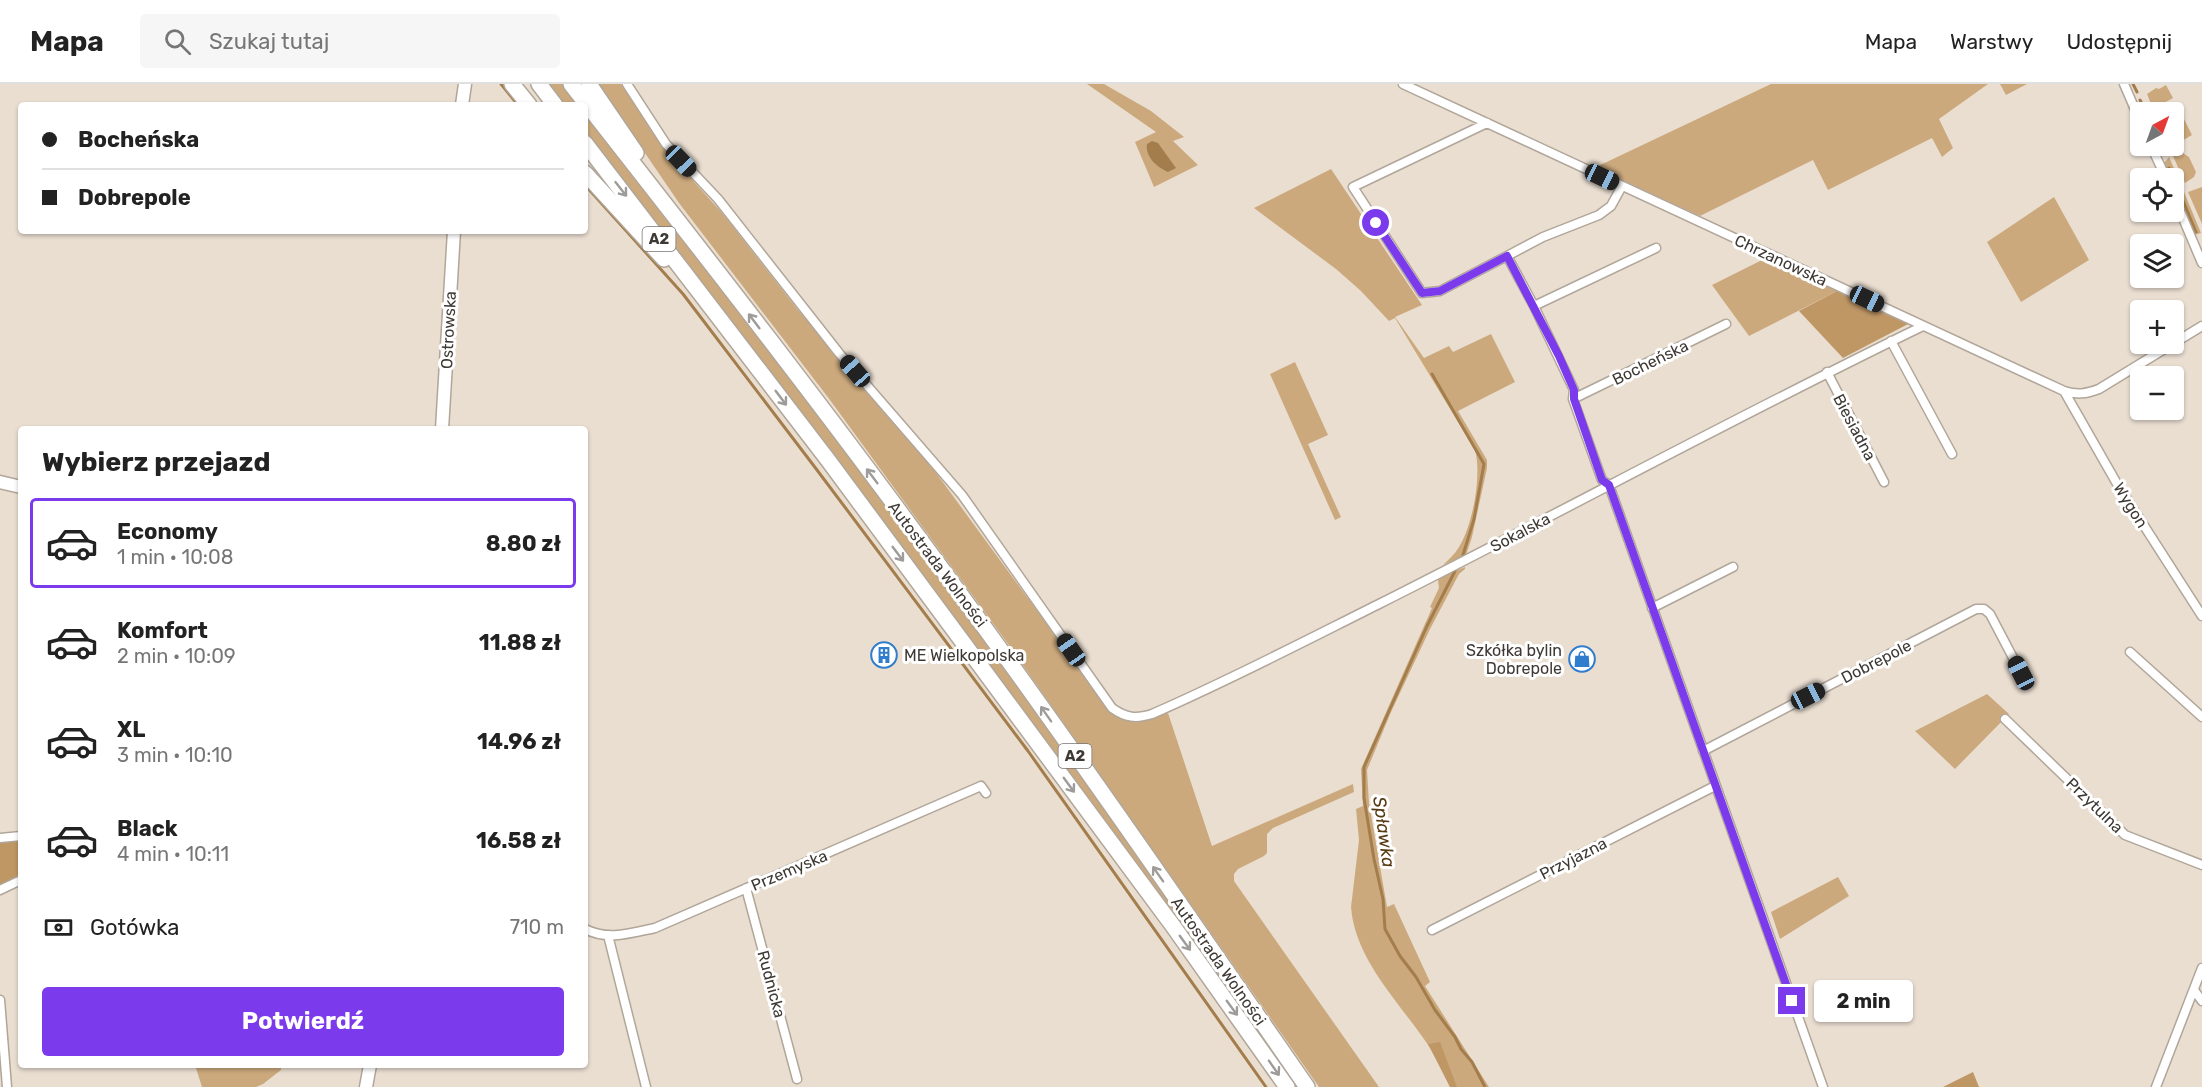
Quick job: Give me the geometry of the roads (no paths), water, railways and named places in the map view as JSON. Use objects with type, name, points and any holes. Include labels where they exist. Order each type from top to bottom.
[{"type":"highway","points":[[512,84],[527,102]]},
{"type":"highway","points":[[539,84],[553,102]]},
{"type":"highway","name":"Autostrada Wolności","points":[[571,84],[585,102]]},
{"type":"highway","points":[[589,84],[649,171],[669,210]]},
{"type":"highway","name":"Autostrada Wolności","points":[[588,106],[960,593],[1307,1087]]},
{"type":"highway","name":"Autostrada Wolności","points":[[588,147],[733,334],[1152,897],[1287,1087]]},
{"type":"highway","points":[[588,176],[733,334]]},
{"type":"street","points":[[462,102],[465,84]]},
{"type":"street","name":"Sokalska","points":[[627,84],[666,144],[718,199],[839,353],[962,495],[1112,708],[1121,715],[1140,718],[1163,709],[1304,641],[1827,372],[1923,326]]},
{"type":"street","name":"Chrzanowska","points":[[1403,84],[2064,391],[2086,394],[2099,390],[2202,327]]},
{"type":"street","points":[[2124,84],[2132,102]]},
{"type":"street","points":[[1487,123],[1353,187],[1422,293],[1440,291],[1543,237],[1599,215],[1611,206],[1622,186]]},
{"type":"street","points":[[2184,221],[2202,263]]},
{"type":"street","name":"Ostrowska","points":[[442,426],[454,234]]},
{"type":"street","points":[[1534,306],[1656,248]]},
{"type":"street","points":[[1507,256],[1574,390],[1574,399],[1602,480],[1609,485],[1823,1087]]},
{"type":"street","name":"Bocheńska","points":[[1574,399],[1726,324]]},
{"type":"street","points":[[1891,341],[1952,454]]},
{"type":"street","name":"Biesiadna","points":[[1827,372],[1884,482]]},
{"type":"street","name":"Wygon","points":[[2064,391],[2112,475],[2202,616]]},
{"type":"street","points":[[0,482],[18,486]]},
{"type":"street","points":[[1652,608],[1733,567]]},
{"type":"street","name":"Dobrepole","points":[[1703,751],[1976,609],[1984,609],[1990,614],[2021,673]]},
{"type":"street","points":[[2130,652],[2202,717]]},
{"type":"street","name":"Przytulna","points":[[2005,719],[2126,835],[2202,865]]},
{"type":"street","name":"Przemyska","points":[[588,930],[617,936],[655,928],[981,786],[986,792]]},
{"type":"street","name":"Przyjazna","points":[[1431,930],[1715,786]]},
{"type":"street","points":[[0,838],[18,836]]},
{"type":"street","points":[[0,890],[18,881]]},
{"type":"street","name":"Rudnicka","points":[[746,888],[797,1079]]},
{"type":"street","points":[[608,935],[646,1087]]},
{"type":"street","points":[[2156,1087],[2202,968]]},
{"type":"street","points":[[2194,990],[2202,1001]]},
{"type":"street","points":[[0,1000],[7,1087]]},
{"type":"street","points":[[366,1087],[369,1068]]},
{"type":"waterway","points":[[501,84],[516,102]]},
{"type":"waterway","points":[[2133,84],[2137,92]]},
{"type":"waterway","points":[[588,188],[683,294],[814,466],[1028,751],[1266,1087]]},
{"type":"waterway","points":[[2184,203],[2196,232]]},
{"type":"waterway","name":"Spławka","points":[[1432,374],[1484,464],[1474,519],[1463,555]]},
{"type":"waterway","name":"Spławka","points":[[1455,571],[1427,626],[1364,767],[1364,798],[1383,899],[1385,929],[1435,1010],[1472,1062],[1485,1087]]},
{"type":"place","name":"ME Wielkopolska","points":[[884,655]]},
{"type":"place","name":"Szkółka bylin Dobrepole","points":[[1582,659]]}]
